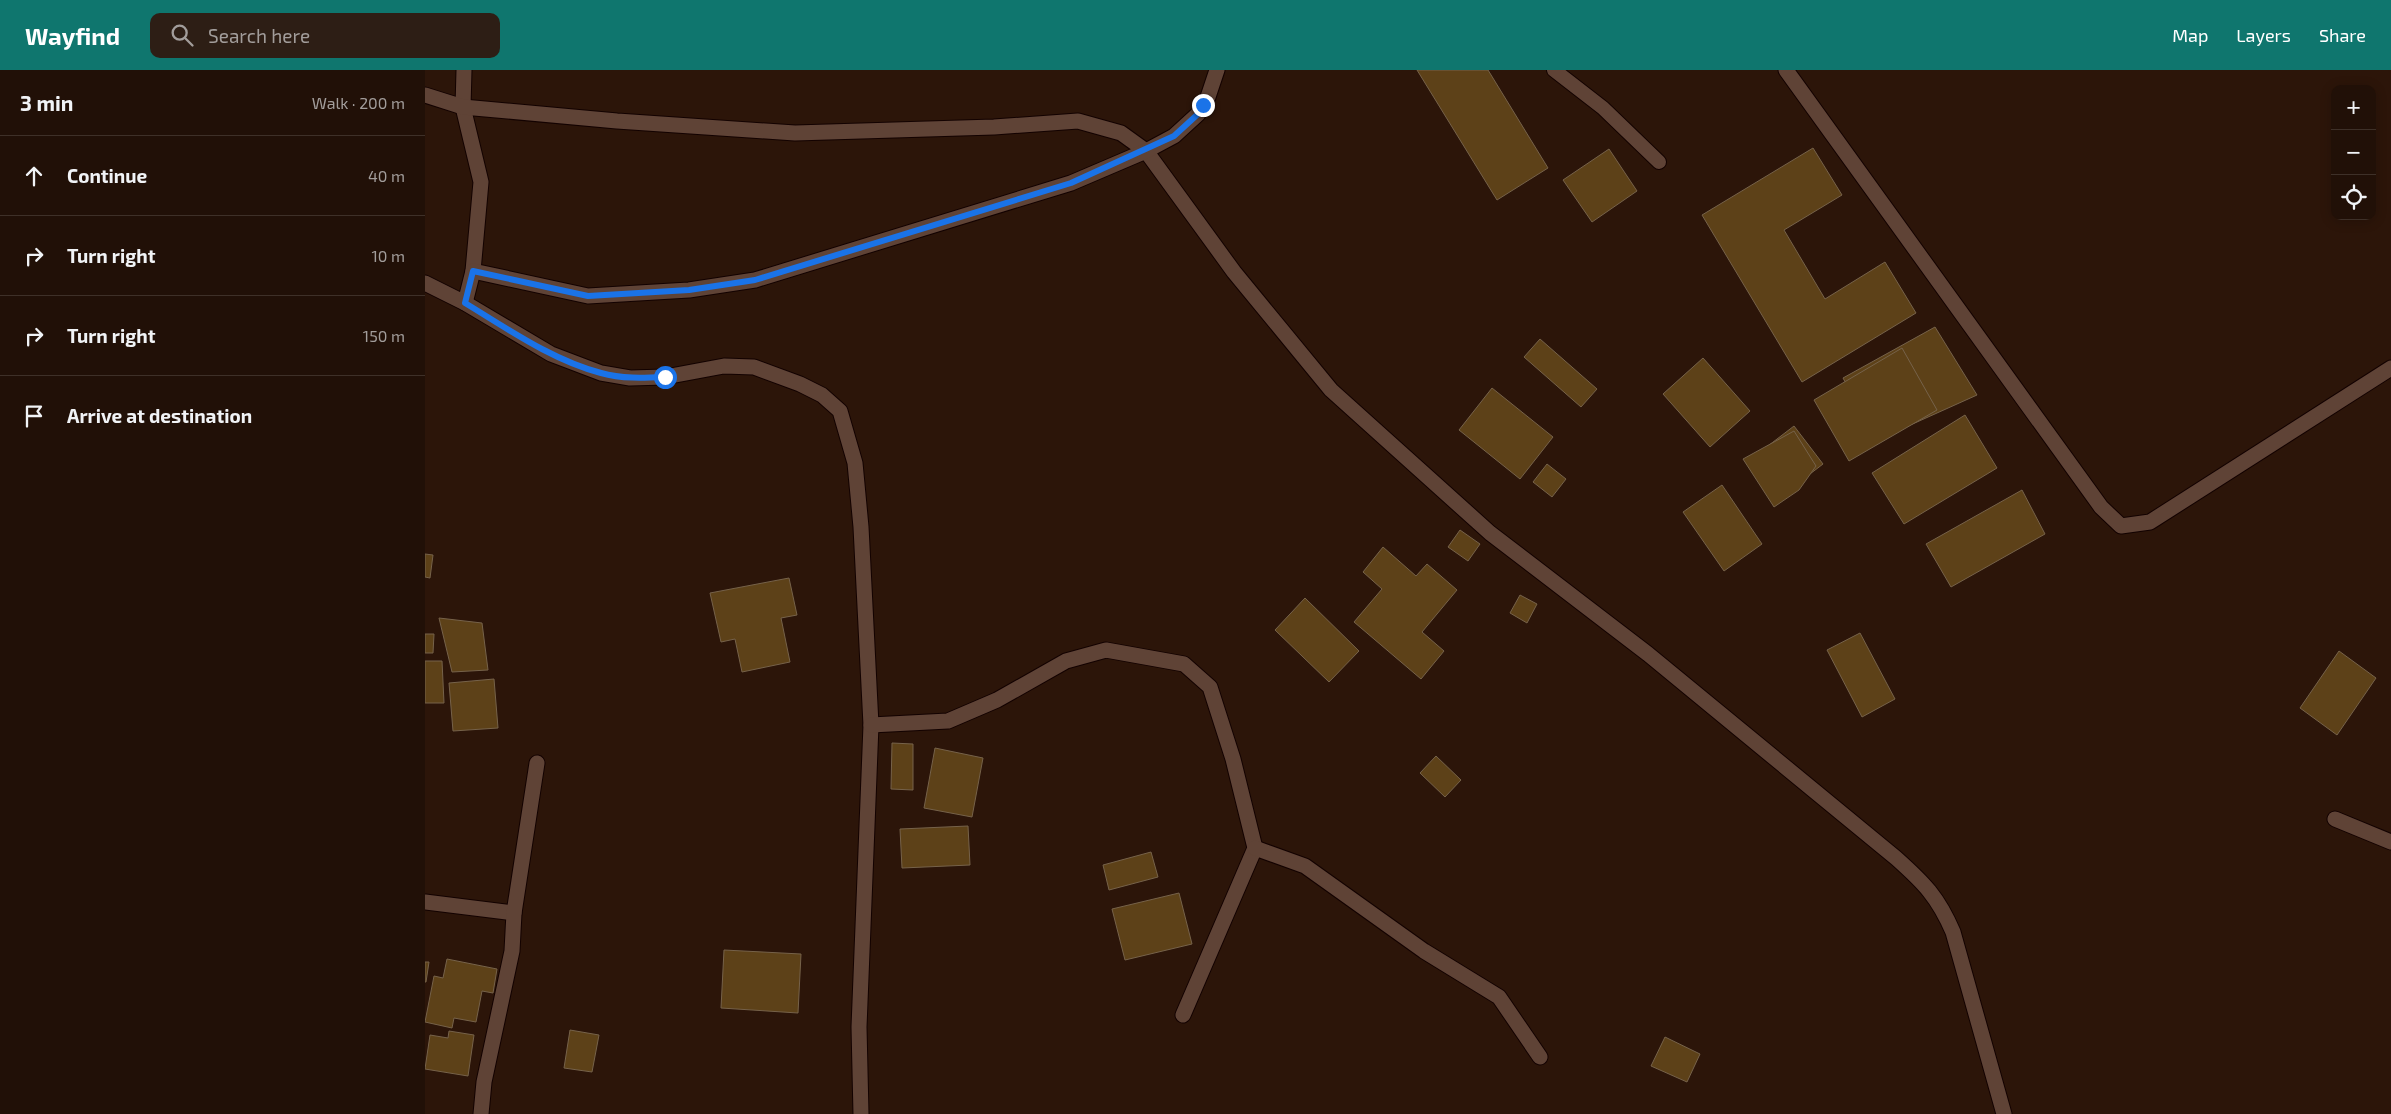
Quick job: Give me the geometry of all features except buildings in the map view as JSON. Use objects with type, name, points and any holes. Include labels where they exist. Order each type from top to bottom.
[{"type":"street","points":[[464,70],[463,107],[481,182],[473,271],[465,303]]},
{"type":"street","points":[[473,271],[588,296],[689,290],[755,280],[1071,183],[1146,150],[1174,136],[1198,114],[1208,96],[1217,70]]},
{"type":"street","points":[[1786,70],[2101,507],[2121,526],[2150,522],[2391,368]]},
{"type":"street","points":[[425,95],[463,107],[617,121],[795,133],[994,127],[1078,121],[1121,133],[1146,150],[1234,272],[1331,390],[1490,533],[1647,654],[1881,846],[1930,889],[1944,911],[1953,932],[2004,1114]]},
{"type":"street","points":[[425,283],[465,303],[551,354],[601,373],[630,378],[665,377],[724,366],[754,368],[800,384],[822,395],[841,411],[855,463],[861,527],[871,725],[859,1027],[861,1114]]},
{"type":"street","points":[[871,725],[948,720],[997,700],[1066,661],[1106,650],[1184,664],[1210,687],[1233,759],[1255,848],[1183,1015]]},
{"type":"street","points":[[481,1114],[484,1082],[512,951],[514,912],[537,763]]},
{"type":"street","points":[[2335,819],[2391,842]]},
{"type":"street","points":[[1255,848],[1305,866],[1424,951],[1499,997],[1540,1057]]},
{"type":"street","points":[[425,902],[514,912]]},
{"type":"lane","points":[[1554,70],[1603,108],[1659,162]]},
{"type":"route","points":[[665,377],[630,378],[601,373],[551,354],[465,303],[473,271],[588,296],[689,290],[755,280],[1071,183],[1174,136],[1198,114],[1203,105]]}]
